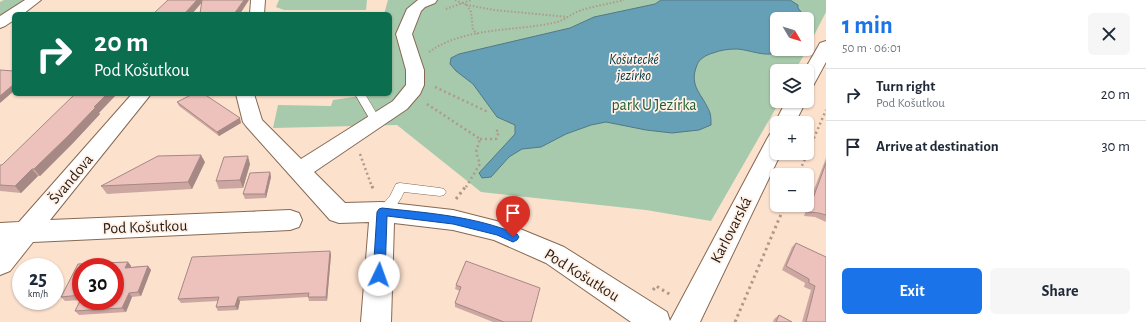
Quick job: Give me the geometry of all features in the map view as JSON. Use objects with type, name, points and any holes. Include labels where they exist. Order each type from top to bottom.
[{"type":"street","points":[[16,12],[34,0]]},
{"type":"street","points":[[257,12],[258,0]]},
{"type":"street","points":[[246,96],[253,122],[299,171],[400,105],[414,85],[415,70],[404,34],[414,9],[420,4],[430,0]]},
{"type":"street","points":[[0,23],[12,15]]},
{"type":"street","points":[[814,74],[822,65],[826,46]]},
{"type":"street","name":"Švandova","points":[[0,263],[140,96]]},
{"type":"street","name":"Karlovarská","points":[[685,322],[770,153]]},
{"type":"street","name":"Pod Košutkou","points":[[299,171],[339,213],[382,212],[453,220],[499,231],[555,255],[656,322]]},
{"type":"street","points":[[376,322],[382,212]]},
{"type":"street","name":"Pod Košutkou","points":[[0,233],[290,220]]},
{"type":"lane","points":[[361,96],[376,121]]},
{"type":"lane","points":[[382,212],[395,199],[400,187],[440,192]]},
{"type":"path","points":[[455,0],[467,5],[494,10],[569,17]]},
{"type":"path","points":[[609,4],[610,0]]},
{"type":"path","points":[[496,130],[499,132],[499,135],[496,139],[480,139],[469,130],[437,113],[414,85],[423,59],[434,48],[445,42],[478,34],[554,22],[569,17],[579,11],[624,0]]},
{"type":"path","points":[[467,5],[470,12],[473,30],[478,34]]},
{"type":"path","points":[[437,88],[488,112]]},
{"type":"path","points":[[801,168],[826,110]]},
{"type":"path","points":[[353,136],[382,212]]},
{"type":"path","points":[[452,204],[472,178],[480,164],[476,152],[480,139]]},
{"type":"path","points":[[735,322],[782,212]]},
{"type":"green space","points":[[4,0],[25,0],[0,17],[0,2]]},
{"type":"green space","points":[[279,0],[367,0],[366,10],[284,10],[276,7]]},
{"type":"green space","name":"park U Jezírka","points":[[388,0],[826,0],[826,12],[814,35],[814,12],[770,12],[770,56],[803,56],[799,64],[770,64],[770,108],[776,108],[711,221],[646,210],[481,192],[397,125],[273,128],[278,105],[331,106],[333,100],[360,96],[392,96],[392,12],[385,12]]},
{"type":"water","name":"Košutecké jezírko","points":[[661,0],[790,0],[798,5],[798,8],[801,12],[770,12],[770,54],[728,49],[708,55],[699,61],[694,79],[695,85],[710,113],[711,125],[699,130],[672,133],[646,130],[606,122],[591,125],[566,134],[541,147],[522,149],[509,157],[491,177],[482,178],[479,173],[515,134],[515,125],[497,117],[473,84],[456,71],[450,64],[451,58],[459,54],[570,28],[594,17],[655,4]]},
{"type":"building","points":[[168,0],[197,0],[186,12],[155,12]]},
{"type":"building","points":[[202,0],[244,0],[235,12],[200,12]]},
{"type":"building","points":[[0,70],[12,71],[12,86],[0,96]]},
{"type":"building","points":[[73,96],[105,96],[68,136],[15,186],[0,185],[0,165],[2,165]]},
{"type":"building","points":[[189,96],[207,96],[240,118],[217,132],[177,102]]},
{"type":"building","points":[[201,155],[188,182],[101,186],[158,156]]},
{"type":"building","points":[[248,156],[240,180],[216,181],[224,157]]},
{"type":"building","points":[[826,163],[826,215],[808,212],[814,212],[814,196]]},
{"type":"building","points":[[270,172],[265,194],[243,194],[250,173]]},
{"type":"building","points":[[796,243],[826,257],[826,322],[806,322],[815,286],[809,283],[809,279],[786,266]]},
{"type":"building","points":[[330,251],[326,297],[308,297],[309,293],[238,297],[235,306],[216,307],[219,297],[178,299],[192,257]]},
{"type":"building","points":[[466,261],[540,288],[531,322],[504,322],[455,303],[461,287],[456,285]]},
{"type":"building","points":[[124,262],[128,262],[125,268],[148,266],[138,292],[129,293],[124,304]]},
{"type":"building","points":[[72,276],[72,296],[64,297],[64,291]]},
{"type":"building","points":[[779,315],[792,322],[776,322]]},
{"type":"route","points":[[379,275],[382,212],[453,220],[499,231],[513,237]]}]
